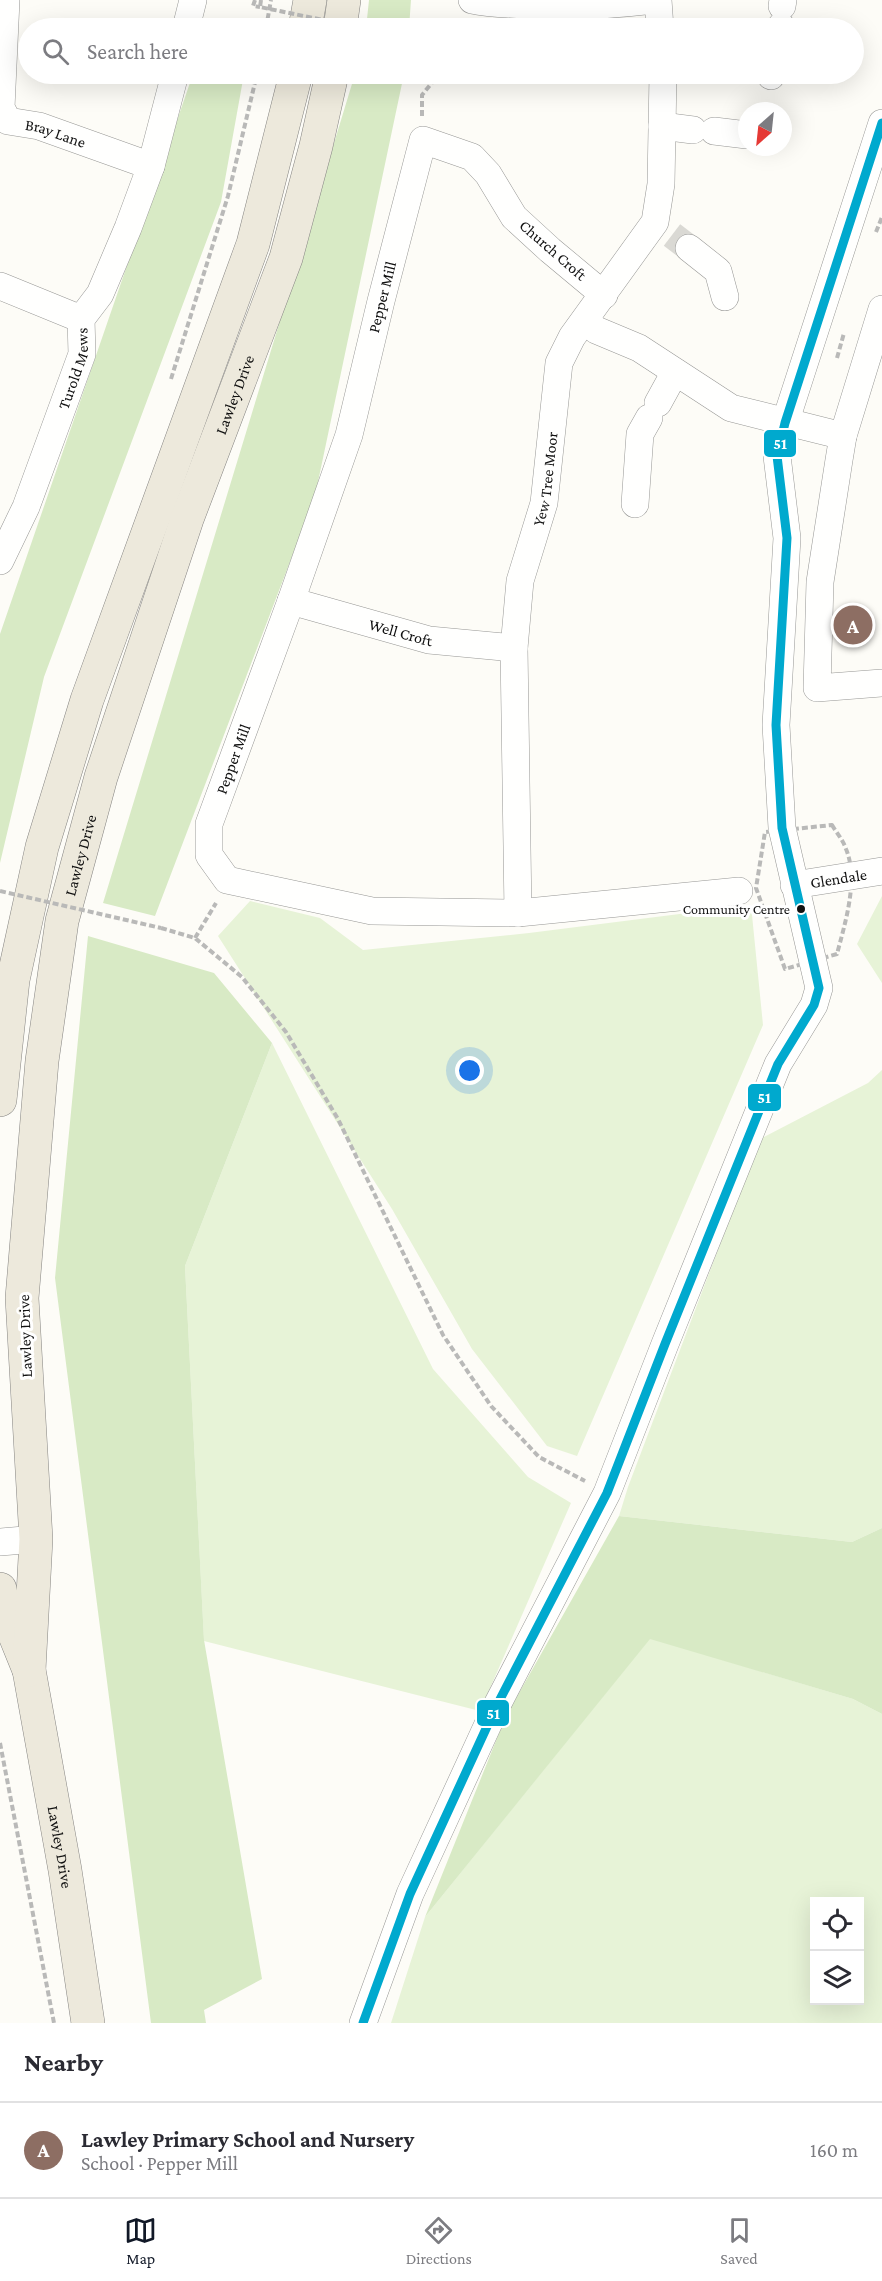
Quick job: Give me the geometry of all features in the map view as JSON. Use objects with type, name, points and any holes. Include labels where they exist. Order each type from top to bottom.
[{"type":"main road","points":[[306,18],[309,0]]},
{"type":"main road","points":[[341,18],[344,0]]},
{"type":"main road","name":"Lawley Drive","points":[[0,1100],[13,980],[42,846],[87,700],[254,244],[294,84]]},
{"type":"main road","name":"Lawley Drive","points":[[28,1670],[36,1539],[22,1298],[42,1061],[62,921],[101,777],[187,519],[286,258],[330,84]]},
{"type":"main road","name":"Lawley Drive","points":[[0,1589],[3,1606],[28,1670],[65,1870],[88,2023]]},
{"type":"street","name":"Bray Lane","points":[[6,0],[1,108],[8,121],[39,126],[151,166]]},
{"type":"street","points":[[188,18],[193,0]]},
{"type":"street","points":[[472,0],[495,5],[556,7],[605,6],[656,0],[659,18]]},
{"type":"street","name":"Turold Mews","points":[[0,561],[26,507],[82,354],[81,319],[100,294],[151,166],[172,84]]},
{"type":"street","name":"Yew Tree Moor","points":[[518,913],[514,648],[520,581],[543,503],[559,363],[572,337],[604,295],[672,235],[661,184],[663,84]]},
{"type":"street","points":[[363,2023],[410,1894],[496,1707],[607,1492],[778,1064],[814,1005],[819,988],[782,828],[776,725],[787,538],[777,456],[882,123]]},
{"type":"street","points":[[662,126],[738,134]]},
{"type":"street","name":"Church Croft","points":[[423,140],[472,156],[488,174],[514,217],[604,295]]},
{"type":"street","name":"Pepper Mill","points":[[227,880],[208,855],[209,824],[349,435],[423,140]]},
{"type":"street","points":[[672,235],[718,270],[725,297]]},
{"type":"street","points":[[0,286],[81,319]]},
{"type":"street","points":[[882,309],[843,436],[820,582],[816,688],[882,683]]},
{"type":"street","points":[[585,320],[596,330],[639,348],[731,408],[843,436]]},
{"type":"street","points":[[635,504],[640,434],[675,372]]},
{"type":"street","points":[[784,584],[820,582]]},
{"type":"street","name":"Well Croft","points":[[291,601],[429,640],[514,648]]},
{"type":"street","name":"Glendale","points":[[794,885],[882,871]]},
{"type":"street","points":[[227,880],[372,911],[518,913],[739,891]]},
{"type":"street","points":[[0,1542],[36,1539]]},
{"type":"path","points":[[255,0],[253,6],[313,18]]},
{"type":"path","points":[[260,7],[261,0]]},
{"type":"path","points":[[268,18],[271,0]]},
{"type":"path","points":[[423,140],[422,95],[431,84]]},
{"type":"path","points":[[195,938],[227,880]]},
{"type":"path","points":[[0,891],[195,938],[242,977],[286,1032],[338,1119],[443,1335],[490,1407],[538,1457],[607,1492]]},
{"type":"path","points":[[0,1743],[54,2023]]},
{"type":"green space","points":[[369,0],[411,0],[410,18],[367,18]]},
{"type":"green space","points":[[190,84],[242,84],[221,202],[44,677],[0,863],[0,634]]},
{"type":"green space","points":[[352,84],[402,84],[315,496],[155,916],[103,903]]},
{"type":"green space","points":[[882,896],[882,983],[857,944]]},
{"type":"green space","points":[[250,901],[320,918],[363,950],[529,933],[751,905],[763,1025],[577,1456],[547,1446],[472,1349],[392,1209],[218,936]]},
{"type":"green space","points":[[88,936],[214,973],[272,1043],[185,1266],[204,1640],[262,1979],[204,2010],[206,2023],[151,2023],[55,1278]]},
{"type":"green space","points":[[272,1043],[433,1369],[528,1477],[571,1503],[480,1711],[204,1641],[185,1266]]},
{"type":"green space","points":[[882,1070],[882,1528],[852,1542],[619,1516],[760,1139],[868,1083]]},
{"type":"green space","points":[[619,1516],[852,1542],[882,1528],[882,1714],[853,1699],[650,1639],[425,1917],[506,1716]]},
{"type":"green space","points":[[650,1638],[853,1699],[882,1714],[882,2023],[391,2023],[425,1917]]},
{"type":"tunnel","points":[[672,235],[689,248]]},
{"type":"transit line","name":"51","points":[[363,2023],[410,1894],[496,1707],[607,1493],[778,1064],[814,1005],[819,988],[782,828],[776,725],[787,538],[777,456],[785,423],[882,123]]},
{"type":"place","name":"Lawley Primary School and Nursery","points":[[853,625]]},
{"type":"place","name":"Community Centre","points":[[801,909]]}]
